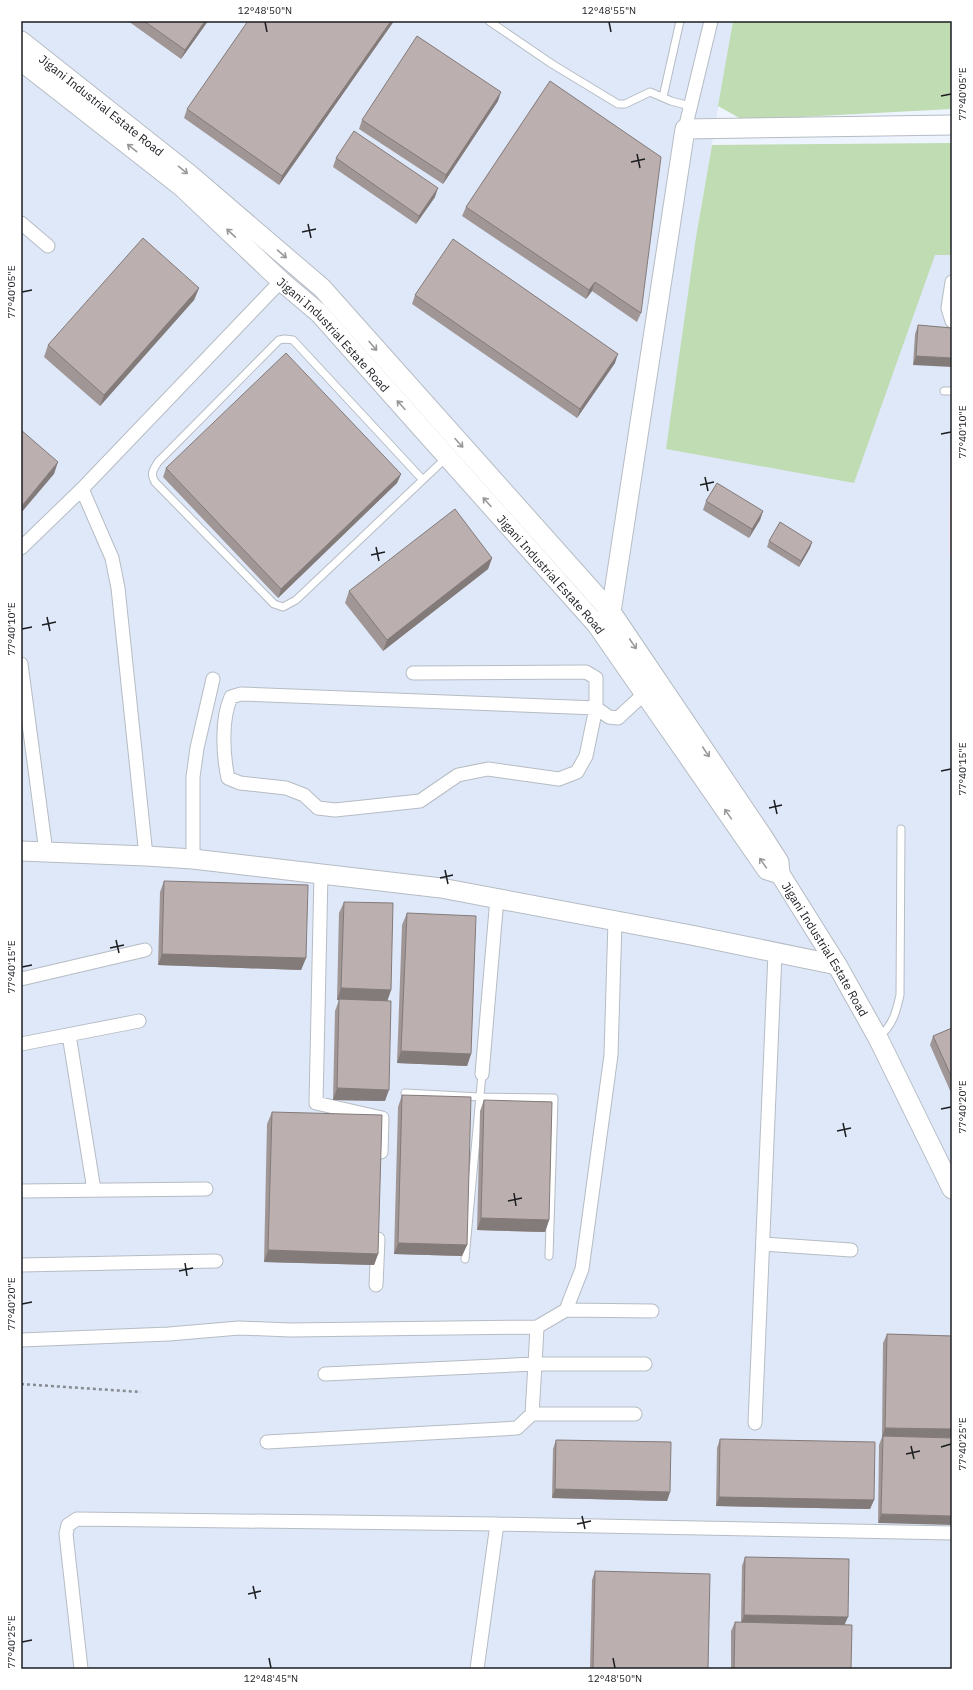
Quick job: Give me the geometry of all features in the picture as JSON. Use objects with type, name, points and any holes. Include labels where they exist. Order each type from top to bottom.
[{"type":"main road","name":"Jigani Industrial Estate Road","points":[[21,41],[189,174],[322,288],[611,612],[779,862],[780,874],[837,965],[878,1038],[952,1189]]},
{"type":"main road","name":"Jigani Industrial Estate Road","points":[[21,61],[182,187],[281,281],[319,313],[597,625],[767,870],[780,874]]},
{"type":"main road","points":[[597,625],[611,612],[685,130],[952,125]]},
{"type":"main road","points":[[21,851],[192,859],[441,888],[837,965]]},
{"type":"street","points":[[685,130],[711,21]]},
{"type":"street","points":[[21,223],[48,246]]},
{"type":"street","points":[[21,548],[82,489],[281,281]]},
{"type":"street","points":[[952,282],[948,308],[952,321]]},
{"type":"street","points":[[82,489],[112,558],[118,588],[146,856]]},
{"type":"street","points":[[21,664],[46,852]]},
{"type":"street","points":[[413,673],[586,672],[596,678],[596,708],[586,756],[576,772],[559,779],[488,769],[458,775],[420,801],[335,810],[318,808],[304,795],[286,788],[240,783],[228,778],[224,761],[226,708],[231,697],[241,694],[596,708],[609,717],[618,718],[644,694]]},
{"type":"street","points":[[192,859],[193,777],[197,748],[213,679]]},
{"type":"street","points":[[321,874],[316,1103],[382,1118],[380,1166]]},
{"type":"street","points":[[482,1074],[497,898]]},
{"type":"street","points":[[566,1310],[582,1270],[611,1055],[615,921]]},
{"type":"street","points":[[21,979],[145,950]]},
{"type":"street","points":[[755,1423],[775,953]]},
{"type":"street","points":[[21,1044],[139,1021]]},
{"type":"street","points":[[69,1035],[94,1190]]},
{"type":"street","points":[[21,1191],[206,1189]]},
{"type":"street","points":[[376,1286],[378,1230]]},
{"type":"street","points":[[763,1244],[851,1250]]},
{"type":"street","points":[[21,1265],[216,1261]]},
{"type":"street","points":[[21,1340],[169,1334],[239,1328],[290,1330],[537,1327],[566,1310],[652,1311]]},
{"type":"street","points":[[532,1414],[537,1327]]},
{"type":"street","points":[[325,1374],[535,1364],[645,1364]]},
{"type":"street","points":[[267,1442],[517,1428],[532,1414],[635,1414]]},
{"type":"street","points":[[81,1669],[66,1534],[68,1525],[77,1519],[496,1524],[952,1533]]},
{"type":"street","points":[[477,1669],[496,1524]]},
{"type":"lane","points":[[489,21],[552,64],[618,104],[625,104],[650,92],[690,106]]},
{"type":"lane","points":[[663,97],[680,21]]},
{"type":"lane","points":[[422,479],[293,340],[285,339],[279,340],[158,462],[152,470],[154,482],[274,604],[283,607],[296,600],[422,479],[447,457]]},
{"type":"lane","points":[[878,1038],[886,1032],[896,1015],[900,995],[901,829]]},
{"type":"lane","points":[[465,1259],[482,1074]]},
{"type":"lane","points":[[405,1092],[480,1097],[553,1097],[555,1099],[549,1256]]},
{"type":"path","points":[[21,1384],[141,1392]]},
{"type":"shaded area","points":[[21,21],[733,21],[696,237],[952,255],[952,1669],[21,1669]]},
{"type":"shaded area","points":[[950,448],[952,448],[952,555],[949,555]]},
{"type":"green space","points":[[733,21],[952,21],[952,109],[743,120],[718,106]]},
{"type":"green space","points":[[952,143],[952,255],[935,255],[854,483],[666,449],[696,237],[712,145]]},
{"type":"building","points":[[144,21],[205,21],[185,50]]},
{"type":"building","points":[[248,21],[391,21],[282,176],[187,109]]},
{"type":"building","points":[[417,36],[501,92],[446,175],[362,120]]},
{"type":"building","points":[[550,81],[661,157],[641,313],[595,282],[589,290],[466,207]]},
{"type":"building","points":[[354,131],[438,188],[419,216],[336,158]]},
{"type":"building","points":[[143,238],[199,288],[104,395],[48,345]]},
{"type":"building","points":[[453,239],[618,354],[580,409],[415,295]]},
{"type":"building","points":[[918,325],[952,328],[952,358],[916,356]]},
{"type":"building","points":[[286,353],[401,474],[281,589],[166,468]]},
{"type":"building","points":[[21,430],[58,462],[21,507]]},
{"type":"building","points":[[717,483],[763,511],[752,529],[706,501]]},
{"type":"building","points":[[455,509],[492,558],[387,640],[349,591]]},
{"type":"building","points":[[780,522],[812,542],[801,561],[769,541]]},
{"type":"building","points":[[164,881],[308,885],[306,958],[162,954]]},
{"type":"building","points":[[344,902],[393,903],[391,990],[341,988]]},
{"type":"building","points":[[407,913],[476,916],[471,1054],[401,1051]]},
{"type":"building","points":[[339,999],[391,1001],[389,1090],[337,1088]]},
{"type":"building","points":[[952,1028],[952,1078],[933,1036]]},
{"type":"building","points":[[402,1095],[471,1097],[467,1245],[398,1243]]},
{"type":"building","points":[[484,1100],[552,1102],[549,1220],[481,1218]]},
{"type":"building","points":[[272,1112],[382,1115],[378,1254],[268,1250]]},
{"type":"building","points":[[887,1334],[952,1336],[952,1429],[885,1428]]},
{"type":"building","points":[[883,1436],[952,1438],[952,1516],[881,1514]]},
{"type":"building","points":[[720,1439],[875,1442],[874,1500],[719,1497]]},
{"type":"building","points":[[556,1440],[671,1442],[670,1492],[555,1489]]},
{"type":"building","points":[[745,1557],[849,1559],[848,1617],[744,1615]]},
{"type":"building","points":[[595,1571],[710,1574],[708,1669],[593,1669]]},
{"type":"building","points":[[735,1622],[852,1625],[851,1669],[734,1669]]}]
